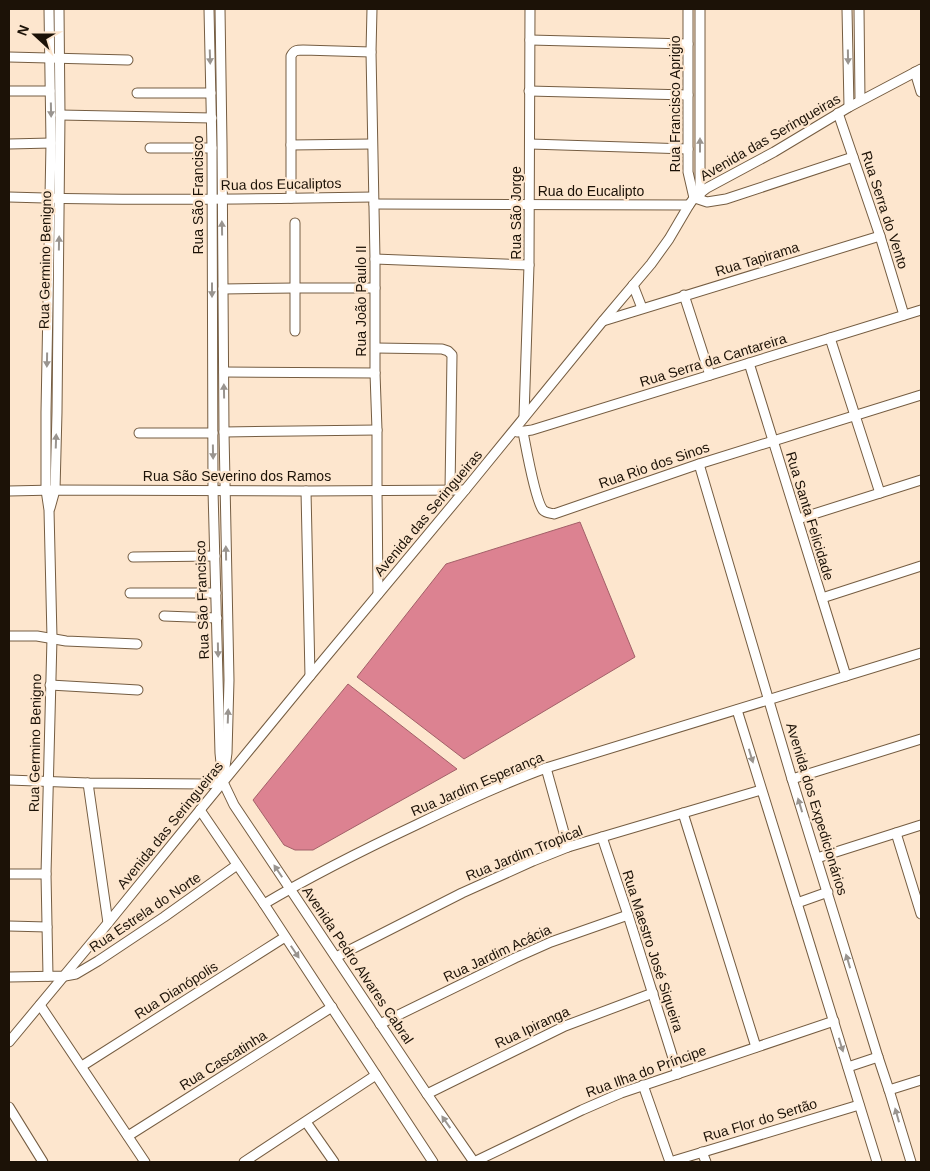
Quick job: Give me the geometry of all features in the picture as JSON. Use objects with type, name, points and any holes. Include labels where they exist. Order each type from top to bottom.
[{"type":"street","name":"Rua Germino Benigno","points":[[48,976],[46,874],[52,638],[50,490],[46,402],[60,115],[50,9]]},
{"type":"street","name":"Rua Germino Benigno","points":[[55,198],[50,91],[60,9]]},
{"type":"street","name":"Rua São Francisco","points":[[209,9],[212,118],[213,490],[220,753],[223,782]]},
{"type":"street","name":"Rua São Francisco","points":[[220,9],[224,432],[229,680],[223,782]]},
{"type":"street","name":"Rua João Paulo II","points":[[372,9],[378,594]]},
{"type":"street","name":"Rua São Jorge","points":[[524,416],[529,265],[530,9]]},
{"type":"street","name":"Rua Francisco Aprigio","points":[[688,9],[688,172],[696,199]]},
{"type":"street","name":"Rua Francisco Aprigio","points":[[696,199],[700,9]]},
{"type":"street","points":[[848,9],[849,107]]},
{"type":"street","points":[[859,9],[860,100]]},
{"type":"street","points":[[530,40],[688,44]]},
{"type":"street","points":[[291,198],[293,53],[298,50],[371,52]]},
{"type":"street","points":[[9,57],[128,60]]},
{"type":"street","points":[[918,71],[921,92]]},
{"type":"street","name":"Avenida das Seringueiras","points":[[9,1042],[651,264],[696,199],[707,188],[774,152],[860,100],[918,71]]},
{"type":"street","points":[[9,91],[50,91]]},
{"type":"street","points":[[530,91],[688,95]]},
{"type":"street","points":[[137,93],[211,93]]},
{"type":"street","name":"Rua Serra do Vento","points":[[838,113],[880,236],[904,315]]},
{"type":"street","points":[[60,115],[212,118]]},
{"type":"street","points":[[9,144],[51,143]]},
{"type":"street","points":[[291,145],[372,144]]},
{"type":"street","points":[[530,144],[688,149]]},
{"type":"street","points":[[150,148],[212,148]]},
{"type":"street","name":"Rua do Eucalipto","points":[[374,201],[529,204],[696,199],[707,202],[726,199],[853,157]]},
{"type":"street","name":"Rua dos Eucaliptos","points":[[9,196],[55,198],[291,198],[374,201]]},
{"type":"street","points":[[295,223],[295,331]]},
{"type":"street","name":"Rua Tapirama","points":[[602,322],[684,295],[880,236]]},
{"type":"street","points":[[375,259],[529,265]]},
{"type":"street","points":[[632,286],[642,308]]},
{"type":"street","points":[[223,290],[375,288]]},
{"type":"street","points":[[684,295],[710,375]]},
{"type":"street","name":"Rua Serra da Cantareira","points":[[512,432],[532,430],[921,310]]},
{"type":"street","points":[[830,338],[880,493]]},
{"type":"street","points":[[376,348],[442,349],[452,355],[450,490]]},
{"type":"street","name":"Rua Santa Felicidade","points":[[749,363],[846,676]]},
{"type":"street","points":[[224,372],[375,373]]},
{"type":"street","name":"Rua Rio dos Sinos","points":[[523,432],[537,497],[544,512],[554,514],[699,464],[921,395]]},
{"type":"street","points":[[224,432],[377,430]]},
{"type":"street","points":[[139,432],[212,433]]},
{"type":"street","name":"Avenida dos Expedicionários","points":[[699,464],[792,779],[911,1162]]},
{"type":"street","points":[[798,519],[921,480]]},
{"type":"street","name":"Rua São Severino dos Ramos","points":[[9,491],[465,490]]},
{"type":"street","points":[[306,491],[310,676]]},
{"type":"street","points":[[133,556],[215,556]]},
{"type":"street","points":[[822,598],[921,566]]},
{"type":"street","points":[[130,593],[216,593]]},
{"type":"street","points":[[164,616],[217,618]]},
{"type":"street","points":[[9,636],[37,636],[66,641],[137,644]]},
{"type":"street","name":"Rua Jardim Esperança","points":[[264,904],[290,888],[387,838],[527,775],[921,653]]},
{"type":"street","points":[[50,685],[138,690]]},
{"type":"street","points":[[737,710],[877,1162]]},
{"type":"street","points":[[792,779],[921,739]]},
{"type":"street","points":[[546,768],[568,847]]},
{"type":"street","points":[[9,780],[206,784],[223,782]]},
{"type":"street","points":[[88,782],[108,923]]},
{"type":"street","name":"Avenida Pedro Alvares Cabral","points":[[223,782],[234,805],[474,1162]]},
{"type":"street","name":"Rua Jardim Tropical","points":[[336,957],[462,893],[568,847],[762,790]]},
{"type":"street","points":[[200,810],[433,1162]]},
{"type":"street","points":[[683,813],[756,1047]]},
{"type":"street","points":[[817,858],[921,825]]},
{"type":"street","points":[[896,833],[921,911]]},
{"type":"street","name":"Rua Maestro José Siqueira","points":[[602,837],[678,1074]]},
{"type":"street","name":"Rua Estrela do Norte","points":[[65,976],[76,974],[98,961],[237,865]]},
{"type":"street","points":[[9,874],[46,874]]},
{"type":"street","points":[[797,902],[828,892]]},
{"type":"street","name":"Rua Jardim Acácia","points":[[380,1024],[551,942],[628,915]]},
{"type":"street","points":[[9,926],[47,927]]},
{"type":"street","name":"Rua Dianópolis","points":[[82,1066],[285,937]]},
{"type":"street","points":[[9,977],[65,976]]},
{"type":"street","name":"Rua Ipiranga","points":[[427,1094],[566,1026],[653,993]]},
{"type":"street","points":[[40,1004],[145,1162]]},
{"type":"street","name":"Rua Cascatinha","points":[[128,1136],[332,1007]]},
{"type":"street","name":"Rua Ilha do Príncipe","points":[[474,1162],[621,1092],[834,1021]]},
{"type":"street","points":[[848,1067],[878,1057]]},
{"type":"street","points":[[244,1162],[376,1075]]},
{"type":"street","points":[[889,1090],[921,1080]]},
{"type":"street","points":[[643,1085],[670,1162]]},
{"type":"street","name":"Rua Flor do Sertão","points":[[670,1162],[859,1105]]},
{"type":"street","points":[[9,1107],[43,1162]]},
{"type":"street","points":[[306,1122],[334,1162]]},
{"type":"street","points":[[702,1152],[706,1162]]},
{"type":"shaded area","points":[[580,522],[635,657],[464,759],[357,677],[446,564]]},
{"type":"shaded area","points":[[348,684],[457,769],[313,850],[295,850],[284,845],[253,800]]}]
